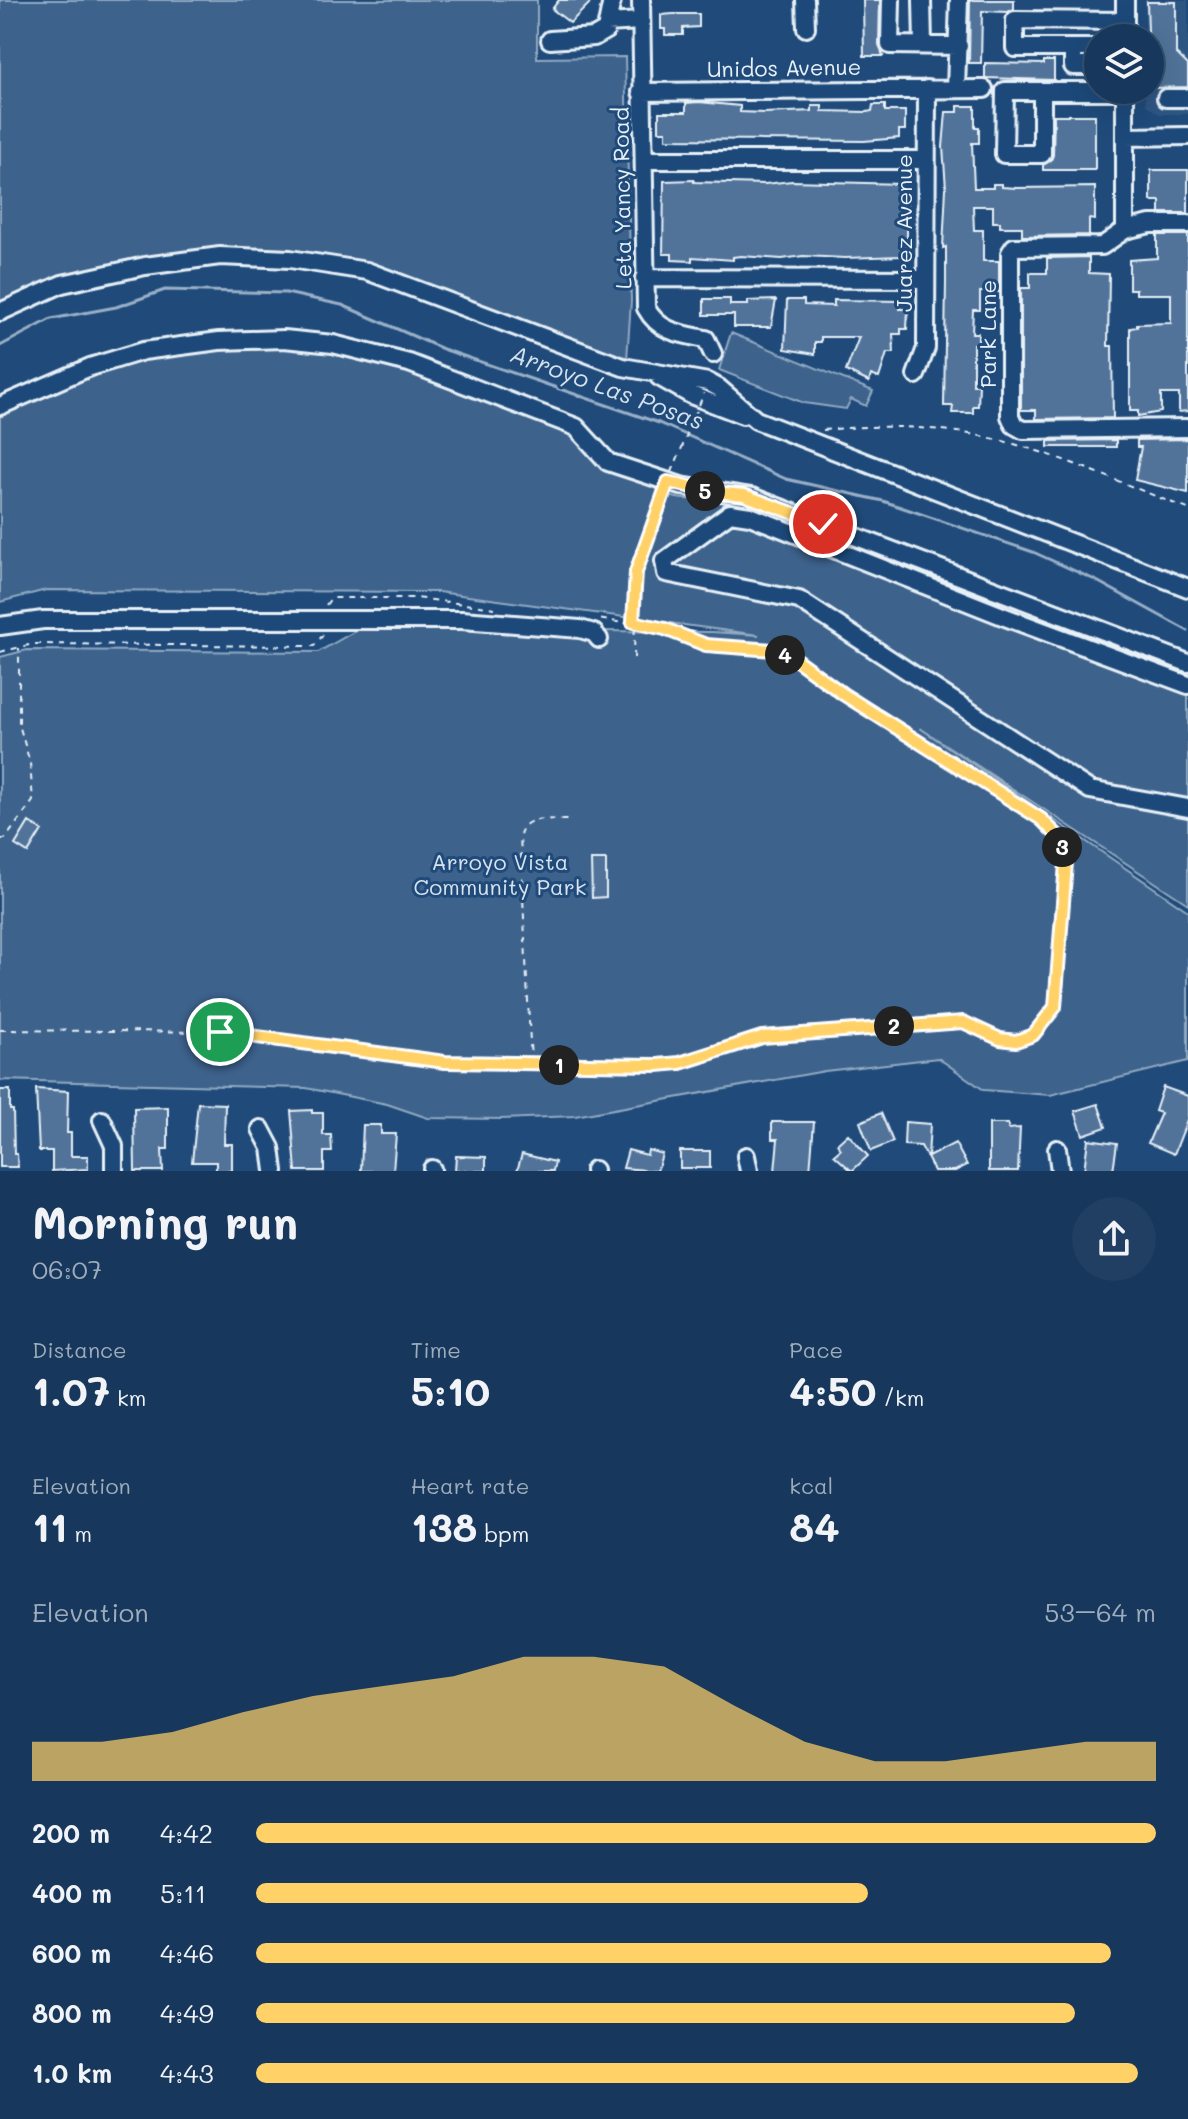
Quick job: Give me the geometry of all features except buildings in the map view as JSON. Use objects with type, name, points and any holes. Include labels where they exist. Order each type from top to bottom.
[{"type":"street","points":[[550,40],[594,37],[606,30],[612,0]]},
{"type":"street","name":"Leta Yancy Road","points":[[641,0],[646,308],[654,323],[669,331],[706,339],[713,354]]},
{"type":"street","points":[[805,0],[806,28]]},
{"type":"street","points":[[891,0],[890,45],[959,46]]},
{"type":"street","points":[[922,0],[923,45]]},
{"type":"street","points":[[956,89],[959,0]]},
{"type":"street","points":[[1125,0],[1125,24]]},
{"type":"street","points":[[1084,26],[1015,20],[1015,48],[1084,48]]},
{"type":"street","points":[[607,23],[641,21]]},
{"type":"street","points":[[1073,48],[1073,66],[1084,66]]},
{"type":"street","name":"Juarez Avenue","points":[[916,375],[926,348],[927,89]]},
{"type":"street","name":"Unidos Avenue","points":[[641,92],[984,89]]},
{"type":"street","points":[[1042,91],[1084,90]]},
{"type":"street","points":[[1166,98],[1188,98]]},
{"type":"street","points":[[1125,104],[1125,230]]},
{"type":"street","points":[[1125,137],[1188,136]]},
{"type":"street","points":[[644,160],[926,160]]},
{"type":"street","name":"Park Lane","points":[[1188,224],[1150,224],[1125,230],[1102,246],[1014,247],[1010,253],[1010,416],[1014,425],[1023,430],[1188,428]]},
{"type":"street","points":[[0,312],[62,284],[145,266],[220,256],[290,259],[367,271],[623,367],[708,382],[756,420],[1188,588]]},
{"type":"street","points":[[644,278],[925,279]]},
{"type":"street","points":[[0,406],[90,367],[143,351],[219,341],[284,339],[333,344],[409,363],[576,427],[586,434],[608,462],[752,497],[1188,663]]},
{"type":"street","points":[[1188,685],[1005,617],[750,516],[730,513],[664,561],[666,573],[799,600],[1090,790],[1188,808]]},
{"type":"street","points":[[0,626],[43,620],[462,620],[580,629],[594,633],[599,639]]},
{"type":"street","points":[[102,1120],[114,1146],[114,1171]]},
{"type":"street","points":[[261,1129],[271,1148],[274,1171]]},
{"type":"street","points":[[1057,1149],[1060,1171]]},
{"type":"path","points":[[634,658],[636,572],[704,393]]},
{"type":"path","points":[[821,430],[867,426],[918,428],[997,440],[1188,509]]},
{"type":"path","points":[[0,1030],[220,1032],[445,1062],[531,1065],[680,1063],[762,1037],[920,1024],[963,1022],[1000,1039],[1016,1041],[1033,1035],[1055,1007],[1066,863],[1057,835],[1041,819],[843,694],[794,658],[773,650],[706,645],[665,629],[633,622]]},
{"type":"path","points":[[0,839],[5,839],[33,801],[30,763],[19,724],[19,647]]},
{"type":"path","points":[[531,1065],[520,835],[522,827],[530,821],[567,820]]},
{"type":"shaded area","points":[[1145,0],[1188,0],[1188,114],[1159,114],[1146,105],[1164,104],[1164,24],[1145,24]]},
{"type":"green space","points":[[0,0],[537,0],[537,58],[625,57],[631,301],[627,359],[371,266],[217,251],[0,306]]},
{"type":"green space","points":[[731,333],[873,391],[866,406],[851,399],[846,409],[804,403],[719,370]]},
{"type":"green space","name":"Arroyo Vista Community Park","points":[[234,344],[301,346],[345,352],[407,367],[554,424],[653,482],[668,495],[688,499],[731,500],[763,508],[1188,672],[1188,904],[920,728],[1188,911],[1188,1061],[1050,1095],[984,1090],[938,1058],[825,1071],[575,1116],[502,1119],[428,1118],[387,1104],[306,1088],[0,1080],[0,657],[27,650],[318,652],[359,629],[759,635],[438,592],[46,590],[0,602],[0,412],[67,382],[127,361]]},
{"type":"waterway","name":"Arroyo Las Posas","points":[[0,346],[51,319],[116,307],[165,290],[286,293],[342,305],[443,349],[659,423],[786,479],[883,501],[1033,552],[1095,580],[1188,631]]},
{"type":"route","points":[[220,1032],[445,1062],[531,1065],[680,1063],[762,1037],[920,1024],[963,1022],[1000,1039],[1016,1041],[1033,1035],[1055,1007],[1056,962],[1066,863],[1057,835],[1041,819],[843,694],[794,658],[773,650],[706,645],[665,629],[633,622],[636,572],[668,482],[744,495],[823,524]]}]
